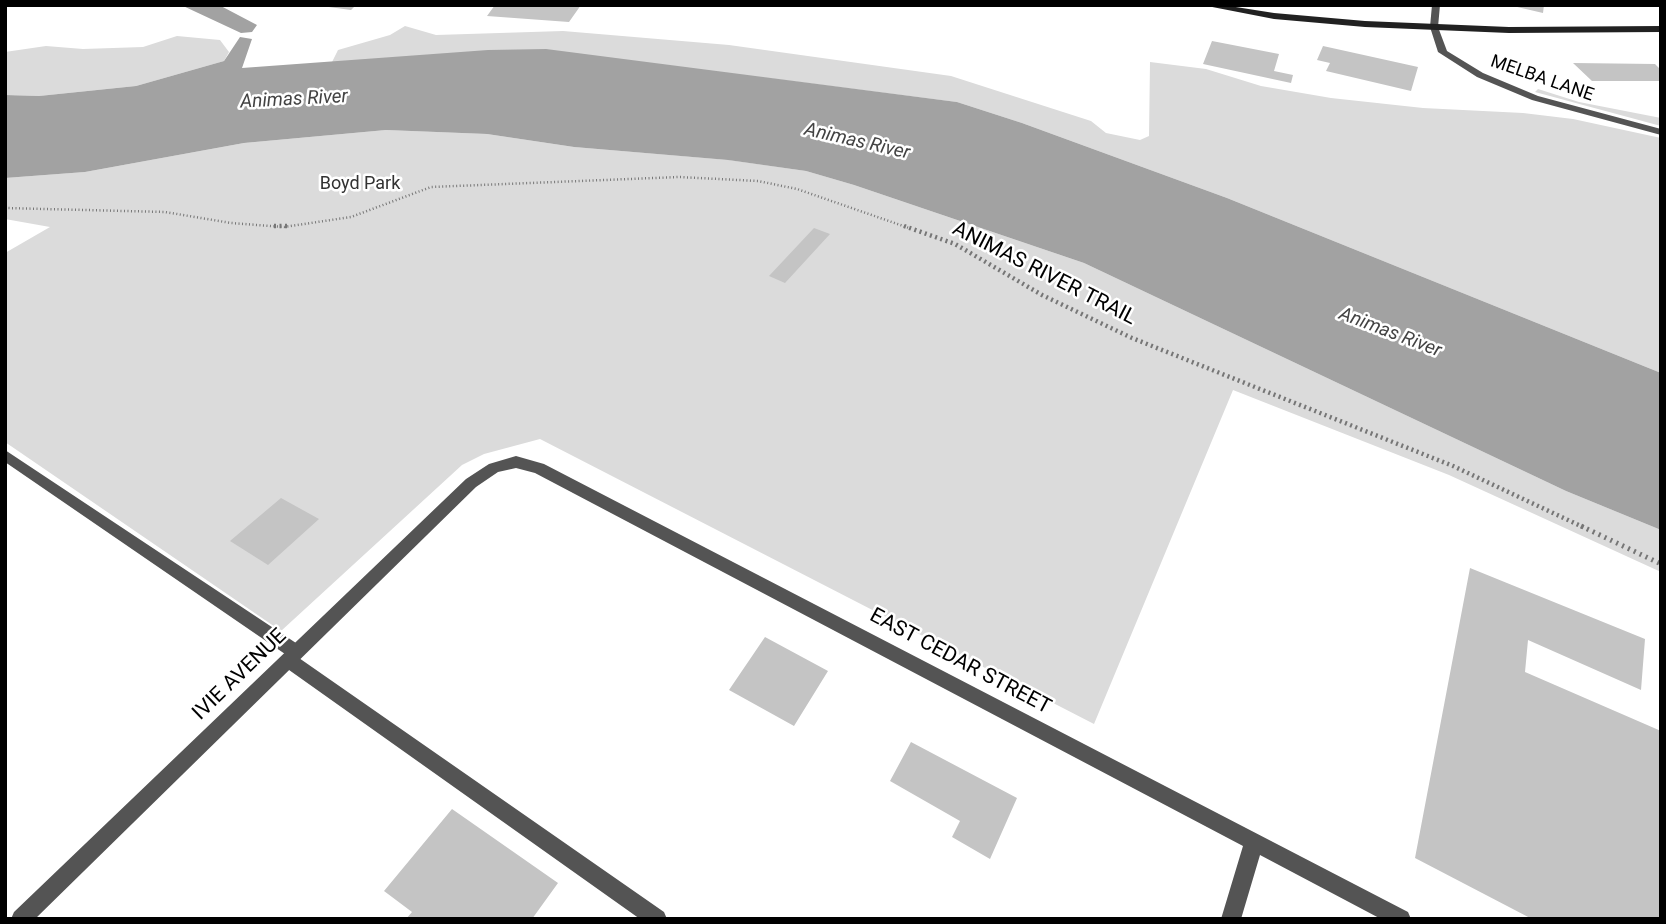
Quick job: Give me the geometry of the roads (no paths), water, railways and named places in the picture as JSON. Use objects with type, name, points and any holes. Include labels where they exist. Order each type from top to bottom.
[{"type":"street","points":[[1206,5],[1274,16],[1434,27],[1661,29]]},
{"type":"street","points":[[1434,27],[1436,5]]},
{"type":"street","name":"MELBA LANE","points":[[1434,27],[1443,52],[1506,87],[1661,132]]},
{"type":"street","points":[[5,455],[292,656],[657,919]]},
{"type":"street","name":"EAST CEDAR STREET","points":[[494,468],[516,462],[538,468],[1401,919]]},
{"type":"street","name":"IVIE AVENUE","points":[[21,919],[471,483],[494,468]]},
{"type":"street","points":[[1231,919],[1254,842]]},
{"type":"water","points":[[181,5],[219,5],[257,25],[252,32],[241,33]]},
{"type":"water","name":"Animas River","points":[[240,37],[252,39],[242,68],[488,50],[546,49],[957,102],[1022,123],[1227,198],[1661,373],[1661,530],[1566,491],[1084,263],[806,171],[728,160],[574,147],[487,134],[386,130],[244,143],[85,172],[5,178],[5,95],[39,96],[136,86],[224,61]]},
{"type":"park label","name":"Boyd Park","points":[[360,184]]}]
